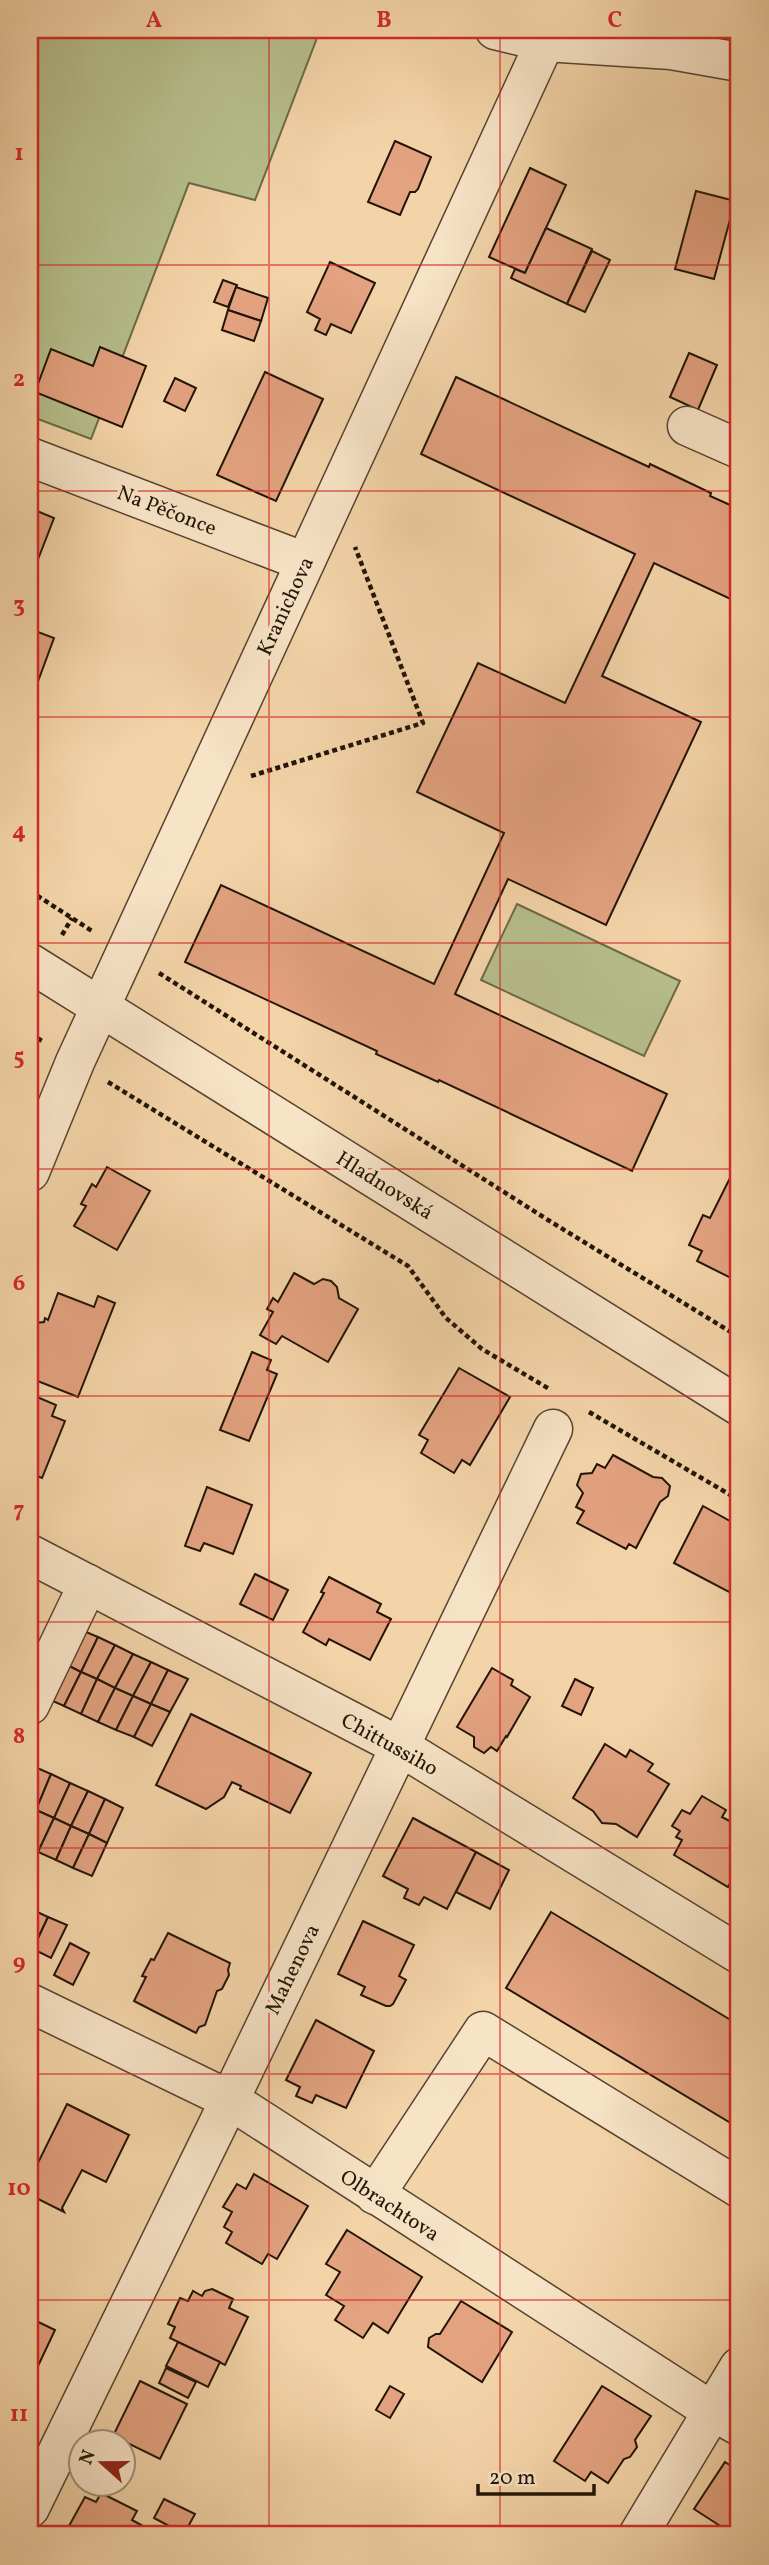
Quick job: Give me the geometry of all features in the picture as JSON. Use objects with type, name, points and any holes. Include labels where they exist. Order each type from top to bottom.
[{"type":"street","points":[[495,30],[545,42],[671,50],[739,62]]},
{"type":"street","name":"Kranichova","points":[[30,1172],[75,1062],[545,42]]},
{"type":"street","points":[[687,426],[739,449]]},
{"type":"street","name":"Na Pěčonce","points":[[30,457],[305,562]]},
{"type":"street","name":"Hladnovská","points":[[30,964],[739,1406]]},
{"type":"street","name":"Mahenova","points":[[30,2508],[564,1409]]},
{"type":"street","name":"Chittussiho","points":[[30,1553],[399,1746],[739,1954]]},
{"type":"street","points":[[30,1705],[88,1584]]},
{"type":"street","name":"Olbrachtova","points":[[30,2003],[230,2100],[726,2419]]},
{"type":"street","points":[[375,2195],[483,2031],[739,2188]]},
{"type":"street","points":[[638,2535],[726,2419],[739,2367]]},
{"type":"path","points":[[200,792],[423,723],[335,497]]},
{"type":"path","points":[[30,891],[548,1220],[739,1337]]},
{"type":"path","points":[[62,935],[72,918]]},
{"type":"path","points":[[30,1034],[408,1266],[446,1318],[482,1349],[564,1409],[739,1500]]},
{"type":"green space","points":[[30,30],[320,30],[255,200],[189,183],[91,439],[30,416]]},
{"type":"green space","points":[[653,30],[739,30],[739,44]]},
{"type":"green space","points":[[517,904],[680,981],[644,1056],[481,980]]},
{"type":"building","points":[[395,141],[431,157],[418,189],[410,192],[400,215],[368,202]]},
{"type":"building","points":[[530,168],[566,185],[525,273],[489,257]]},
{"type":"building","points":[[696,191],[735,201],[714,279],[675,269]]},
{"type":"building","points":[[546,228],[592,249],[567,304],[511,278],[515,269],[525,273]]},
{"type":"building","points":[[592,251],[610,260],[585,312],[567,304]]},
{"type":"building","points":[[330,262],[375,283],[351,333],[331,324],[326,335],[315,330],[320,319],[307,312]]},
{"type":"building","points":[[223,280],[237,285],[228,307],[214,302]]},
{"type":"building","points":[[236,287],[268,298],[261,321],[228,310]]},
{"type":"building","points":[[228,310],[261,321],[254,341],[222,330]]},
{"type":"building","points":[[100,347],[146,366],[122,427],[35,392],[51,349],[93,366]]},
{"type":"building","points":[[689,353],[717,365],[698,410],[670,397]]},
{"type":"building","points":[[265,372],[323,399],[276,501],[217,475]]},
{"type":"building","points":[[456,377],[649,467],[650,464],[739,509],[739,603],[654,563],[602,676],[701,722],[606,925],[508,879],[455,994],[667,1094],[632,1171],[439,1080],[438,1082],[376,1054],[377,1051],[185,962],[221,885],[434,984],[504,833],[417,792],[478,663],[565,703],[635,554],[421,454]]},
{"type":"building","points":[[175,378],[196,388],[185,411],[164,401]]},
{"type":"building","points":[[30,508],[54,518],[30,580]]},
{"type":"building","points":[[30,629],[54,638],[30,703]]},
{"type":"building","points":[[738,1162],[739,1282],[697,1261],[702,1251],[689,1245],[703,1215],[710,1218]]},
{"type":"building","points":[[107,1167],[150,1191],[117,1250],[74,1226],[86,1206],[81,1204],[92,1184],[96,1187]]},
{"type":"building","points":[[294,1273],[314,1284],[323,1279],[331,1281],[337,1287],[339,1298],[358,1309],[328,1362],[282,1336],[276,1344],[260,1335],[273,1312],[267,1309],[273,1298],[278,1302]]},
{"type":"building","points":[[58,1293],[94,1307],[98,1296],[115,1303],[78,1397],[30,1378],[30,1365],[36,1349],[33,1348],[35,1344],[30,1335],[35,1323],[44,1322],[45,1318],[48,1320]]},
{"type":"building","points":[[252,1352],[271,1360],[267,1370],[277,1374],[249,1441],[220,1430]]},
{"type":"building","points":[[459,1368],[510,1397],[470,1465],[462,1460],[454,1473],[421,1453],[428,1440],[419,1435]]},
{"type":"building","points":[[30,1394],[56,1405],[52,1416],[65,1421],[42,1478],[30,1473]]},
{"type":"building","points":[[613,1455],[653,1477],[662,1478],[670,1486],[668,1496],[660,1502],[636,1548],[629,1544],[626,1549],[577,1523],[584,1511],[576,1507],[583,1493],[577,1485],[581,1474],[592,1473],[597,1464],[605,1468]]},
{"type":"building","points":[[207,1487],[252,1505],[233,1554],[204,1543],[200,1551],[185,1546]]},
{"type":"building","points":[[703,1506],[739,1526],[739,1577],[737,1575],[729,1592],[674,1563]]},
{"type":"building","points":[[255,1574],[288,1590],[273,1620],[240,1604]]},
{"type":"building","points":[[329,1577],[381,1604],[377,1612],[391,1619],[370,1660],[329,1639],[326,1645],[303,1632],[324,1593],[321,1592]]},
{"type":"building","points":[[79,1629],[98,1637],[81,1672],[63,1663]]},
{"type":"building","points":[[98,1637],[115,1645],[97,1679],[81,1672]]},
{"type":"building","points":[[115,1645],[133,1654],[115,1688],[97,1679]]},
{"type":"building","points":[[133,1654],[151,1662],[133,1696],[115,1688]]},
{"type":"building","points":[[151,1662],[168,1670],[151,1704],[133,1696]]},
{"type":"building","points":[[63,1663],[81,1672],[64,1706],[46,1698]]},
{"type":"building","points":[[492,1668],[513,1680],[511,1685],[530,1697],[497,1751],[491,1747],[484,1753],[474,1747],[474,1737],[457,1727]]},
{"type":"building","points":[[168,1670],[188,1679],[170,1712],[151,1704]]},
{"type":"building","points":[[81,1672],[97,1679],[81,1714],[64,1706]]},
{"type":"building","points":[[97,1679],[115,1688],[98,1722],[81,1714]]},
{"type":"building","points":[[575,1679],[593,1688],[581,1715],[562,1706]]},
{"type":"building","points":[[115,1688],[133,1696],[116,1730],[98,1722]]},
{"type":"building","points":[[133,1696],[151,1704],[134,1737],[116,1730]]},
{"type":"building","points":[[151,1704],[170,1712],[152,1746],[134,1737]]},
{"type":"building","points":[[191,1714],[311,1773],[290,1813],[240,1789],[241,1786],[232,1782],[224,1797],[206,1809],[156,1785]]},
{"type":"building","points":[[605,1744],[626,1757],[630,1750],[653,1764],[648,1771],[669,1784],[637,1837],[616,1824],[602,1823],[593,1811],[573,1798]]},
{"type":"building","points":[[35,1767],[51,1774],[36,1810],[30,1807],[30,1778]]},
{"type":"building","points":[[51,1774],[70,1783],[54,1818],[36,1810]]},
{"type":"building","points":[[70,1783],[88,1791],[71,1826],[54,1818]]},
{"type":"building","points":[[88,1791],[105,1799],[89,1834],[71,1826]]},
{"type":"building","points":[[702,1796],[726,1810],[722,1817],[739,1826],[739,1867],[728,1887],[674,1855],[682,1840],[676,1837],[680,1831],[672,1826],[682,1810],[690,1814]]},
{"type":"building","points":[[105,1799],[123,1808],[107,1843],[89,1834]]},
{"type":"building","points":[[36,1810],[54,1818],[38,1852],[30,1848],[30,1824]]},
{"type":"building","points":[[54,1818],[71,1826],[56,1860],[38,1852]]},
{"type":"building","points":[[413,1818],[476,1852],[447,1909],[424,1897],[419,1905],[404,1898],[408,1889],[383,1876]]},
{"type":"building","points":[[71,1826],[89,1834],[73,1868],[56,1860]]},
{"type":"building","points":[[89,1834],[107,1843],[92,1876],[73,1868]]},
{"type":"building","points":[[476,1852],[509,1870],[490,1909],[456,1892]]},
{"type":"building","points":[[31,1909],[48,1917],[33,1949],[30,1948]]},
{"type":"building","points":[[551,1912],[739,2025],[739,2128],[506,1988]]},
{"type":"building","points":[[48,1917],[67,1925],[51,1958],[33,1949]]},
{"type":"building","points":[[363,1921],[414,1945],[399,1976],[406,1980],[390,2006],[361,1995],[365,1987],[338,1974]]},
{"type":"building","points":[[168,1933],[230,1963],[229,1975],[222,1989],[217,1991],[205,2025],[199,2027],[196,2033],[134,2001],[146,1977],[142,1976]]},
{"type":"building","points":[[70,1943],[89,1953],[73,1985],[54,1975]]},
{"type":"building","points":[[316,2020],[374,2051],[346,2108],[316,2095],[312,2103],[296,2096],[300,2087],[286,2080]]},
{"type":"building","points":[[67,2104],[129,2135],[106,2182],[82,2170],[62,2208],[64,2212],[30,2195],[30,2179]]},
{"type":"building","points":[[254,2174],[308,2206],[277,2259],[268,2254],[262,2264],[226,2243],[232,2232],[224,2227],[232,2212],[223,2207],[237,2184],[246,2189]]},
{"type":"building","points":[[347,2230],[422,2277],[388,2333],[373,2323],[363,2338],[335,2320],[344,2306],[326,2295],[340,2272],[326,2264]]},
{"type":"building","points":[[212,2289],[233,2299],[229,2308],[248,2317],[225,2365],[170,2338],[175,2327],[168,2324],[180,2298],[188,2301],[193,2291],[202,2296],[205,2291]]},
{"type":"building","points":[[461,2301],[512,2332],[482,2382],[428,2347],[429,2338],[440,2334]]},
{"type":"building","points":[[30,2318],[55,2330],[30,2383]]},
{"type":"building","points":[[178,2342],[220,2362],[208,2387],[166,2366]]},
{"type":"building","points":[[166,2368],[196,2382],[188,2398],[159,2383]]},
{"type":"building","points":[[140,2381],[187,2404],[160,2459],[136,2447],[136,2428],[117,2428]]},
{"type":"building","points":[[390,2386],[404,2394],[390,2418],[376,2410]]},
{"type":"building","points":[[602,2386],[651,2416],[635,2440],[637,2447],[630,2457],[624,2459],[608,2483],[591,2472],[585,2481],[554,2461]]},
{"type":"building","points":[[725,2462],[739,2471],[739,2535],[727,2533],[728,2531],[694,2509]]},
{"type":"building","points":[[84,2498],[96,2502],[98,2498],[111,2498],[137,2511],[132,2520],[143,2526],[138,2535],[64,2535]]},
{"type":"building","points":[[164,2499],[195,2514],[184,2534],[154,2518]]}]
